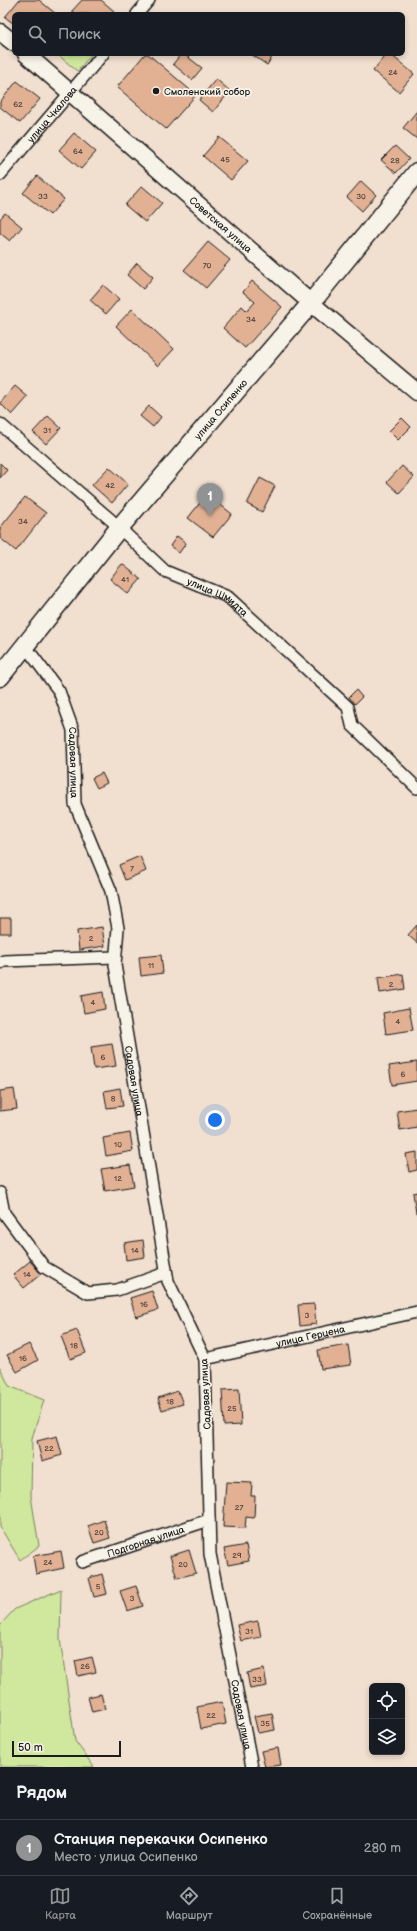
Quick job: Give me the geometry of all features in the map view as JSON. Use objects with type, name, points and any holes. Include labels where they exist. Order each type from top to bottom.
[{"type":"main road","name":"улица Осипенко","points":[[0,677],[26,647],[119,528],[311,303],[417,172]]},
{"type":"street","points":[[139,12],[149,0]]},
{"type":"street","points":[[0,32],[12,41]]},
{"type":"street","name":"Советская улица","points":[[28,56],[311,303],[417,392]]},
{"type":"street","name":"улица Чкалова","points":[[0,175],[101,56]]},
{"type":"street","name":"улица Шмидта","points":[[0,424],[119,528],[164,571],[228,597],[348,707],[352,725],[417,788]]},
{"type":"street","name":"Садовая улица","points":[[26,647],[59,691],[73,730],[75,804],[111,891],[118,928],[115,965],[166,1273],[168,1281],[205,1359],[210,1554],[252,1767]]},
{"type":"street","points":[[2,962],[115,957]]},
{"type":"street","points":[[0,1193],[4,1214],[44,1267],[88,1293],[117,1290],[166,1273]]},
{"type":"street","name":"улица Герцена","points":[[205,1359],[417,1312]]},
{"type":"street","name":"Подгорная улица","points":[[82,1562],[209,1520]]},
{"type":"green space","points":[[59,56],[90,56],[77,71]]},
{"type":"green space","points":[[0,1367],[9,1386],[44,1400],[32,1438],[31,1496],[39,1546],[20,1560],[0,1527]]},
{"type":"green space","points":[[61,1589],[60,1639],[75,1741],[94,1767],[0,1767],[0,1625],[15,1609]]},
{"type":"building","points":[[19,0],[39,0],[54,12],[12,12],[12,22],[5,17]]},
{"type":"building","points":[[82,0],[101,0],[114,11],[73,12],[72,11]]},
{"type":"building","name":"Смоленский собор","points":[[143,56],[150,56],[196,95],[166,129],[117,87]]},
{"type":"building","points":[[179,56],[187,56],[202,68],[192,80],[173,64]]},
{"type":"building","points":[[254,56],[273,56],[267,65]]},
{"type":"building","points":[[384,56],[392,56],[414,74],[399,92],[373,71]]},
{"type":"building","points":[[216,79],[230,91],[213,112],[199,100]]},
{"type":"building","points":[[17,81],[40,99],[20,123],[0,107],[0,102]]},
{"type":"building","points":[[417,111],[417,139],[403,128]]},
{"type":"building","points":[[74,133],[96,152],[81,169],[59,150]]},
{"type":"building","points":[[219,137],[248,161],[231,180],[203,156]]},
{"type":"building","points":[[395,146],[409,159],[396,173],[381,160]]},
{"type":"building","points":[[37,176],[64,199],[50,215],[23,193]]},
{"type":"building","points":[[361,181],[376,195],[362,211],[347,197]]},
{"type":"building","points":[[142,186],[162,203],[145,222],[125,205]]},
{"type":"building","points":[[5,213],[22,227],[10,241],[0,233],[0,219]]},
{"type":"building","points":[[208,242],[230,260],[206,288],[184,270]]},
{"type":"building","points":[[137,263],[153,277],[143,289],[127,275]]},
{"type":"building","points":[[252,281],[282,307],[245,348],[223,328],[242,306],[247,311],[255,302],[243,292]]},
{"type":"building","points":[[103,285],[119,299],[106,314],[90,300]]},
{"type":"building","points":[[132,309],[174,349],[158,366],[116,326]]},
{"type":"building","points":[[15,386],[28,397],[12,415],[0,403]]},
{"type":"building","points":[[149,406],[161,417],[153,427],[140,416]]},
{"type":"building","points":[[48,416],[61,428],[46,444],[33,432]]},
{"type":"building","points":[[402,418],[411,427],[398,440],[389,431]]},
{"type":"building","points":[[0,463],[7,470],[0,478]]},
{"type":"building","points":[[402,466],[414,477],[399,493],[387,482]]},
{"type":"building","points":[[109,467],[128,484],[112,503],[92,485]]},
{"type":"building","points":[[260,478],[275,486],[262,512],[247,504]]},
{"type":"building","points":[[207,494],[232,514],[213,537],[188,518]]},
{"type":"building","points":[[25,497],[46,513],[16,551],[0,538],[0,528]]},
{"type":"building","points":[[177,536],[186,543],[179,553],[170,546]]},
{"type":"building","points":[[122,564],[141,579],[128,594],[110,579]]},
{"type":"building","points":[[356,690],[362,697],[355,704],[349,697]]},
{"type":"building","points":[[102,773],[107,783],[97,788],[92,778]]},
{"type":"building","points":[[140,856],[146,871],[125,880],[119,865]]},
{"type":"building","points":[[0,918],[11,918],[11,933],[0,933]]},
{"type":"building","points":[[417,925],[417,943],[408,935]]},
{"type":"building","points":[[102,927],[105,946],[79,950],[77,931]]},
{"type":"building","points":[[161,955],[163,973],[141,976],[139,957]]},
{"type":"building","points":[[403,974],[405,989],[380,993],[378,978]]},
{"type":"building","points":[[103,992],[105,1009],[84,1013],[81,996]]},
{"type":"building","points":[[409,1008],[413,1030],[386,1034],[383,1013]]},
{"type":"building","points":[[112,1044],[116,1066],[94,1069],[91,1047]]},
{"type":"building","points":[[417,1062],[417,1081],[392,1085],[389,1066]]},
{"type":"building","points":[[120,1088],[123,1106],[107,1108],[104,1091]]},
{"type":"building","points":[[14,1089],[17,1109],[0,1111],[0,1091]]},
{"type":"building","points":[[417,1108],[417,1127],[400,1130],[397,1111]]},
{"type":"building","points":[[130,1133],[133,1151],[106,1156],[103,1138]]},
{"type":"building","points":[[417,1152],[417,1170],[409,1172],[406,1154]]},
{"type":"building","points":[[130,1165],[134,1186],[105,1191],[101,1169]]},
{"type":"building","points":[[417,1192],[417,1213],[416,1213],[413,1193]]},
{"type":"building","points":[[143,1240],[145,1257],[126,1260],[124,1243]]},
{"type":"building","points":[[30,1261],[41,1274],[24,1288],[13,1275]]},
{"type":"building","points":[[152,1291],[158,1310],[136,1317],[130,1298]]},
{"type":"building","points":[[314,1304],[316,1324],[300,1326],[298,1305]]},
{"type":"building","points":[[77,1330],[86,1353],[70,1359],[61,1336]]},
{"type":"building","points":[[29,1344],[38,1360],[17,1372],[7,1355]]},
{"type":"building","points":[[348,1345],[351,1365],[321,1369],[318,1350]]},
{"type":"building","points":[[239,1389],[241,1425],[224,1426],[222,1390]]},
{"type":"building","points":[[178,1391],[183,1404],[162,1410],[158,1398]]},
{"type":"building","points":[[57,1436],[62,1455],[42,1461],[37,1441]]},
{"type":"building","points":[[226,1482],[252,1483],[251,1496],[255,1496],[254,1518],[246,1517],[245,1528],[223,1527]]},
{"type":"building","points":[[104,1520],[110,1538],[94,1543],[88,1526]]},
{"type":"building","points":[[246,1545],[249,1561],[228,1565],[224,1549]]},
{"type":"building","points":[[189,1550],[196,1573],[177,1578],[170,1556]]},
{"type":"building","points":[[61,1551],[64,1568],[36,1574],[33,1556]]},
{"type":"building","points":[[102,1574],[107,1594],[94,1597],[89,1578]]},
{"type":"building","points":[[136,1586],[143,1606],[127,1611],[120,1591]]},
{"type":"building","points":[[258,1621],[261,1637],[241,1641],[237,1625]]},
{"type":"building","points":[[92,1657],[96,1672],[78,1676],[75,1661]]},
{"type":"building","points":[[264,1669],[267,1686],[250,1689],[247,1673]]},
{"type":"building","points":[[101,1694],[105,1709],[92,1712],[88,1697]]},
{"type":"building","points":[[222,1702],[226,1724],[201,1729],[197,1707]]},
{"type":"building","points":[[272,1713],[275,1730],[258,1733],[254,1716]]},
{"type":"building","points":[[278,1748],[281,1765],[265,1767],[261,1751]]},
{"type":"place","name":"Смоленский собор","points":[[156,91]]},
{"type":"place","name":"Станция перекачки Осипенко","points":[[210,516]]}]
